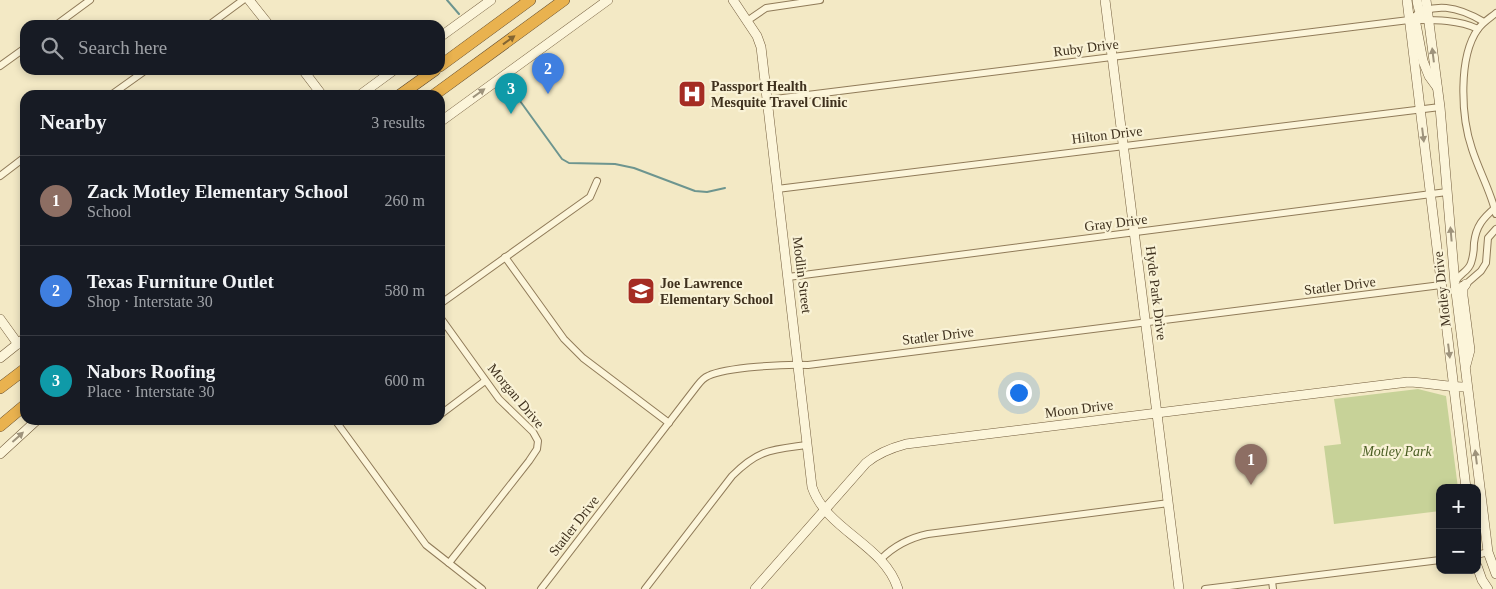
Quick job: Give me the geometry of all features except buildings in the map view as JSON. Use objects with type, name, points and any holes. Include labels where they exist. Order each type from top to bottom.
[{"type":"highway","points":[[445,62],[530,0]]},
{"type":"highway","points":[[441,90],[564,0]]},
{"type":"highway","points":[[407,90],[427,75]]},
{"type":"highway","points":[[0,388],[20,373]]},
{"type":"highway","points":[[0,426],[20,409]]},
{"type":"street","points":[[63,20],[90,0]]},
{"type":"street","points":[[216,20],[243,0]]},
{"type":"street","points":[[249,0],[265,20]]},
{"type":"street","points":[[445,33],[491,0]]},
{"type":"street","points":[[445,118],[608,0]]},
{"type":"street","name":"Modlin Street","points":[[732,0],[757,36],[761,47],[812,487],[825,509],[881,559],[890,571],[898,589]]},
{"type":"street","points":[[747,21],[766,8],[820,0]]},
{"type":"street","name":"Hyde Park Drive","points":[[1105,0],[1179,589]]},
{"type":"street","name":"Motley Drive","points":[[1407,0],[1466,484]]},
{"type":"street","name":"Motley Drive","points":[[1417,0],[1424,7],[1429,20],[1440,107],[1455,284],[1465,370],[1488,552],[1496,574]]},
{"type":"street","points":[[1437,87],[1429,76],[1423,62],[1416,24],[1409,20],[1424,7],[1456,9],[1484,22]]},
{"type":"street","points":[[1455,284],[1459,275],[1465,272],[1471,263],[1475,232],[1482,220],[1496,210],[1471,148],[1465,121],[1465,66],[1469,48],[1478,29],[1496,13]]},
{"type":"street","name":"Ruby Drive","points":[[767,100],[1409,20],[1429,20],[1469,25],[1478,29]]},
{"type":"street","points":[[0,66],[20,52]]},
{"type":"street","points":[[118,90],[139,75]]},
{"type":"street","points":[[307,75],[318,90]]},
{"type":"street","points":[[367,90],[387,75]]},
{"type":"street","name":"Hilton Drive","points":[[777,189],[1440,107]]},
{"type":"street","points":[[0,176],[20,161]]},
{"type":"street","points":[[445,300],[590,197],[597,181]]},
{"type":"street","name":"Gray Drive","points":[[788,278],[1447,192]]},
{"type":"street","points":[[1465,370],[1470,350],[1462,296],[1463,288],[1486,264],[1488,238],[1496,230]]},
{"type":"street","points":[[505,257],[564,339],[583,358],[669,423]]},
{"type":"street","points":[[1441,285],[1466,284]]},
{"type":"street","name":"Statler Drive","points":[[541,589],[696,386],[708,376],[724,371],[789,364],[808,365],[1441,285]]},
{"type":"street","points":[[0,320],[20,339]]},
{"type":"street","name":"Morgan Drive","points":[[445,324],[499,399],[532,432],[538,441],[537,449],[449,563]]},
{"type":"street","points":[[0,358],[20,343]]},
{"type":"street","points":[[445,411],[485,381]]},
{"type":"street","name":"Moon Drive","points":[[755,589],[866,463],[878,454],[906,444],[1408,382],[1421,382],[1454,388],[1467,386]]},
{"type":"street","points":[[0,454],[32,425]]},
{"type":"street","points":[[338,425],[426,544],[482,589]]},
{"type":"street","points":[[645,589],[732,476],[746,462],[760,454],[773,450],[807,445]]},
{"type":"street","points":[[881,559],[894,547],[912,538],[928,534],[1169,503]]},
{"type":"street","points":[[1481,554],[1488,552]]},
{"type":"street","points":[[1205,589],[1436,560]]},
{"type":"street","points":[[1480,574],[1488,589]]},
{"type":"street","points":[[1272,581],[1273,589]]},
{"type":"green space","name":"Motley Park","points":[[1418,389],[1446,396],[1457,484],[1436,484],[1436,511],[1334,524],[1324,446],[1341,444],[1334,399]]},
{"type":"waterway","points":[[447,0],[459,14]]},
{"type":"waterway","points":[[507,83],[562,159],[569,163],[615,164],[634,168],[695,191],[707,192],[725,188]]},
{"type":"place","name":"Texas Furniture Outlet","points":[[548,94]]},
{"type":"place","name":"Passport Health Mesquite Travel Clinic","points":[[692,94]]},
{"type":"place","name":"Nabors Roofing","points":[[511,114]]},
{"type":"place","name":"Joe Lawrence Elementary School","points":[[641,291]]},
{"type":"place","name":"Zack Motley Elementary School","points":[[1251,485]]}]
